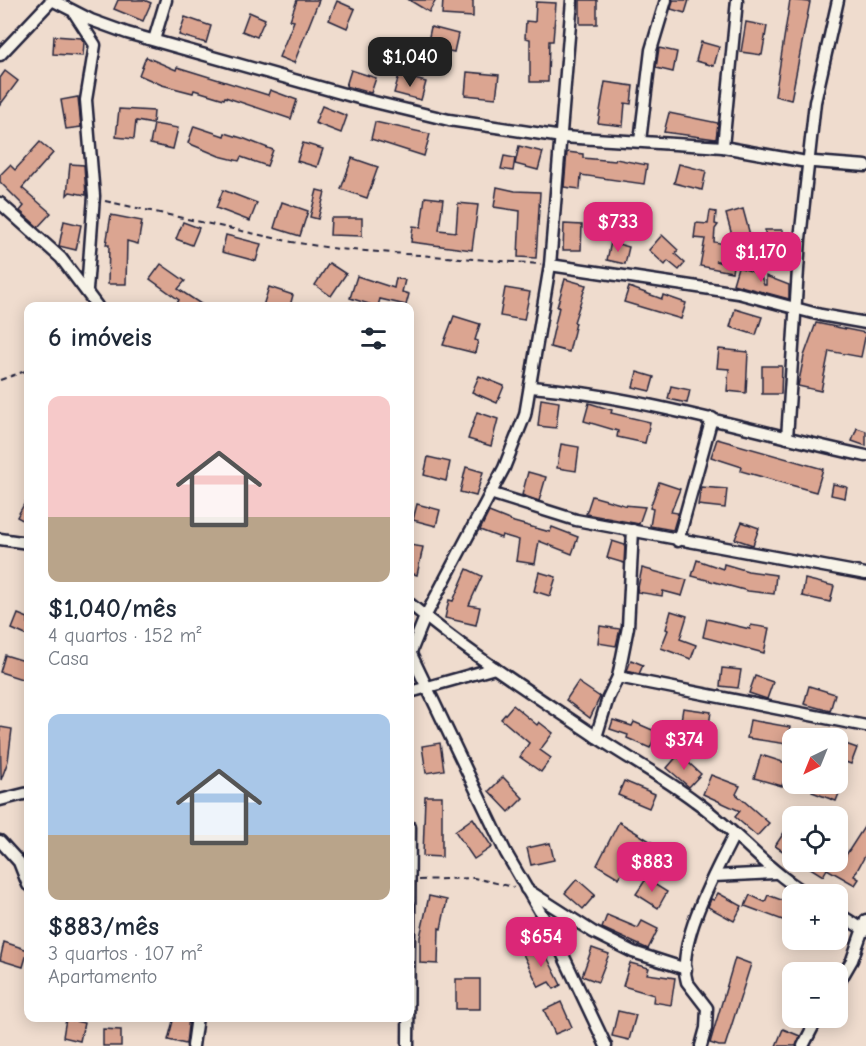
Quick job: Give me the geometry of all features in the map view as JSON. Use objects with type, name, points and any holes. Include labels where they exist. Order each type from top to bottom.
[{"type":"street","points":[[0,55],[52,0],[92,20],[153,40],[362,99],[449,120],[562,137],[723,147],[810,162],[866,166]]},
{"type":"street","points":[[153,40],[166,0]]},
{"type":"street","points":[[414,643],[425,617],[515,444],[531,387],[550,265],[572,0]]},
{"type":"street","points":[[640,141],[651,50],[666,0]]},
{"type":"street","points":[[723,147],[737,0]]},
{"type":"street","points":[[787,438],[800,239],[815,102],[838,0]]},
{"type":"street","points":[[72,11],[95,45],[86,100],[94,196],[87,290]]},
{"type":"street","points":[[0,204],[61,258],[94,302]]},
{"type":"street","points":[[550,265],[738,293],[797,309],[866,323]]},
{"type":"street","points":[[531,387],[575,391],[712,418],[866,456]]},
{"type":"street","points":[[678,541],[712,418]]},
{"type":"street","points":[[490,493],[576,520],[678,541],[772,555],[866,574]]},
{"type":"street","points":[[596,737],[608,698],[618,677],[628,627],[633,530]]},
{"type":"street","points":[[0,539],[24,542]]},
{"type":"street","points":[[414,607],[495,668],[596,737],[693,799],[774,873],[791,884]]},
{"type":"street","points":[[414,662],[453,738],[493,827],[554,936],[606,1046]]},
{"type":"street","points":[[414,691],[495,668]]},
{"type":"street","points":[[618,677],[866,726]]},
{"type":"street","points":[[0,800],[24,794]]},
{"type":"street","points":[[701,1046],[706,1028],[707,1008],[687,982],[686,969],[698,909],[735,835]]},
{"type":"street","points":[[0,841],[19,862],[24,875]]},
{"type":"street","points":[[714,876],[774,873]]},
{"type":"street","points":[[526,889],[593,932],[633,952],[686,969]]},
{"type":"street","points":[[848,918],[865,926],[848,967]]},
{"type":"street","points":[[193,1046],[196,1022]]},
{"type":"street","points":[[408,1022],[408,1046]]},
{"type":"street","points":[[802,1046],[812,1028]]},
{"type":"path","points":[[94,196],[118,205],[338,249],[550,265]]},
{"type":"path","points":[[0,380],[24,371]]},
{"type":"path","points":[[414,880],[474,878],[526,889]]},
{"type":"building","points":[[118,0],[144,0],[151,3],[143,21],[114,9]]},
{"type":"building","points":[[297,0],[319,0],[294,63],[279,57],[294,21],[290,20]]},
{"type":"building","points":[[409,0],[436,0],[429,12]]},
{"type":"building","points":[[443,0],[473,0],[473,17],[442,15]]},
{"type":"building","points":[[580,0],[597,0],[597,24],[580,24]]},
{"type":"building","points":[[673,0],[689,0],[685,13],[671,9]]},
{"type":"building","points":[[790,0],[810,2],[791,100],[775,96]]},
{"type":"building","points":[[337,1],[355,9],[347,28],[329,20]]},
{"type":"building","points":[[536,2],[556,3],[553,41],[549,41],[548,82],[530,82],[530,39],[525,38],[526,21],[535,22]]},
{"type":"building","points":[[249,12],[265,19],[257,37],[242,31]]},
{"type":"building","points":[[185,17],[211,26],[206,43],[179,35]]},
{"type":"building","points":[[746,22],[767,26],[762,55],[741,52]]},
{"type":"building","points":[[431,27],[458,34],[454,52],[427,46]]},
{"type":"building","points":[[54,36],[81,38],[84,42],[83,56],[53,54]]},
{"type":"building","points":[[701,42],[719,47],[714,66],[696,61]]},
{"type":"building","points":[[659,48],[677,52],[673,72],[656,68]]},
{"type":"building","points":[[146,57],[176,70],[177,67],[268,95],[270,90],[297,100],[291,119],[225,97],[224,99],[194,90],[193,93],[162,85],[139,75]]},
{"type":"building","points":[[351,70],[376,78],[371,93],[346,86]]},
{"type":"building","points":[[5,71],[18,81],[0,105],[0,78]]},
{"type":"building","points":[[467,72],[499,75],[496,98],[465,95]]},
{"type":"building","points":[[399,75],[426,82],[421,100],[394,93]]},
{"type":"building","points":[[605,82],[633,86],[631,104],[625,103],[623,126],[598,123]]},
{"type":"building","points":[[78,97],[81,127],[66,129],[61,100]]},
{"type":"building","points":[[322,106],[347,116],[341,133],[315,123]]},
{"type":"building","points":[[119,109],[154,111],[153,124],[136,121],[134,139],[116,137]]},
{"type":"building","points":[[669,113],[718,123],[716,139],[664,132]]},
{"type":"building","points":[[375,122],[430,134],[424,156],[371,139]]},
{"type":"building","points":[[154,124],[178,128],[173,149],[150,144]]},
{"type":"building","points":[[194,126],[224,136],[225,133],[245,139],[273,150],[267,166],[241,157],[239,161],[219,156],[188,143]]},
{"type":"building","points":[[40,142],[53,153],[22,188],[51,213],[38,227],[20,211],[24,206],[0,182],[0,175],[10,165],[15,170]]},
{"type":"building","points":[[303,143],[323,149],[317,167],[297,161]]},
{"type":"building","points":[[519,146],[543,152],[538,170],[515,164]]},
{"type":"building","points":[[567,152],[583,154],[583,158],[615,161],[616,159],[647,165],[644,184],[581,175],[580,189],[564,187]]},
{"type":"building","points":[[504,156],[515,158],[513,171],[501,169]]},
{"type":"building","points":[[352,158],[378,167],[367,198],[341,189]]},
{"type":"building","points":[[70,164],[84,165],[86,195],[70,192],[67,195]]},
{"type":"building","points":[[679,164],[706,171],[702,190],[674,183]]},
{"type":"building","points":[[497,187],[515,191],[540,192],[536,258],[518,257],[520,211],[494,207]]},
{"type":"building","points":[[223,190],[257,203],[250,221],[216,208]]},
{"type":"building","points":[[317,190],[325,192],[318,219],[310,217]]},
{"type":"building","points":[[425,197],[443,199],[439,230],[456,232],[458,203],[478,205],[472,250],[411,242],[413,226],[421,227]]},
{"type":"building","points":[[282,202],[308,211],[300,236],[274,228]]},
{"type":"building","points":[[743,209],[750,235],[733,239],[726,214]]},
{"type":"building","points":[[710,211],[716,212],[715,224],[718,225],[715,229],[714,242],[725,244],[722,261],[715,261],[733,266],[732,272],[700,266],[705,239],[694,238],[696,223],[708,224]]},
{"type":"building","points":[[111,215],[142,221],[138,244],[127,241],[126,284],[108,284],[109,245],[106,245]]},
{"type":"building","points":[[331,218],[362,218],[362,236],[330,235]]},
{"type":"building","points":[[64,221],[81,225],[76,250],[59,246]]},
{"type":"building","points":[[183,222],[199,228],[192,245],[176,239]]},
{"type":"building","points":[[564,224],[582,225],[581,250],[563,250]]},
{"type":"building","points":[[765,230],[783,230],[784,259],[766,260]]},
{"type":"building","points":[[226,235],[261,244],[256,261],[222,252]]},
{"type":"building","points":[[662,235],[678,250],[675,254],[685,263],[679,270],[668,261],[665,265],[649,250]]},
{"type":"building","points":[[611,242],[629,247],[625,264],[607,260]]},
{"type":"building","points":[[329,263],[346,274],[331,296],[315,285]]},
{"type":"building","points":[[161,264],[185,281],[178,289],[198,302],[178,302],[179,300],[150,279]]},
{"type":"building","points":[[738,267],[760,274],[764,285],[766,285],[766,276],[789,285],[789,299],[733,284]]},
{"type":"building","points":[[357,276],[394,288],[396,278],[405,280],[402,292],[409,294],[407,302],[380,299],[379,302],[362,302],[350,298]]},
{"type":"building","points":[[565,279],[586,285],[574,322],[576,323],[569,352],[550,347]]},
{"type":"building","points":[[269,287],[293,295],[291,302],[264,302]]},
{"type":"building","points":[[629,287],[662,299],[663,295],[686,303],[681,319],[624,302]]},
{"type":"building","points":[[505,288],[530,292],[524,320],[500,316]]},
{"type":"building","points":[[735,309],[762,317],[756,335],[730,327]]},
{"type":"building","points":[[454,316],[480,324],[475,340],[478,341],[475,353],[443,345]]},
{"type":"building","points":[[816,323],[866,333],[861,357],[829,351],[821,391],[798,386],[804,356]]},
{"type":"building","points":[[719,349],[748,352],[746,393],[727,391],[729,369],[717,368]]},
{"type":"building","points":[[762,366],[782,366],[781,394],[762,394]]},
{"type":"building","points":[[637,372],[654,377],[650,391],[633,387]]},
{"type":"building","points":[[479,376],[504,386],[497,403],[472,392]]},
{"type":"building","points":[[671,386],[690,390],[687,403],[668,399]]},
{"type":"building","points":[[541,399],[559,402],[556,428],[538,426]]},
{"type":"building","points":[[589,403],[612,410],[611,413],[650,422],[645,443],[617,437],[618,431],[584,421]]},
{"type":"building","points":[[477,412],[498,419],[491,446],[468,439]]},
{"type":"building","points":[[857,428],[866,431],[866,446],[852,441]]},
{"type":"building","points":[[717,439],[823,469],[816,492],[741,471],[742,467],[711,457]]},
{"type":"building","points":[[561,444],[579,447],[576,471],[557,468]]},
{"type":"building","points":[[428,457],[450,462],[446,481],[424,475]]},
{"type":"building","points":[[466,467],[483,472],[476,496],[460,492]]},
{"type":"building","points":[[528,472],[546,477],[539,501],[522,495]]},
{"type":"building","points":[[659,482],[680,489],[671,512],[678,513],[673,530],[650,526],[653,509],[650,508]]},
{"type":"building","points":[[833,484],[847,487],[845,498],[831,495]]},
{"type":"building","points":[[701,487],[727,489],[725,508],[698,505]]},
{"type":"building","points":[[592,496],[624,505],[645,507],[639,524],[586,514]]},
{"type":"building","points":[[24,504],[24,521],[17,517]]},
{"type":"building","points":[[417,504],[440,510],[436,526],[414,520]]},
{"type":"building","points":[[489,512],[514,522],[550,532],[552,527],[578,537],[572,554],[539,541],[535,564],[516,561],[519,540],[502,535],[501,538],[480,530]]},
{"type":"building","points":[[742,522],[759,528],[753,545],[735,539]]},
{"type":"building","points":[[612,541],[625,545],[624,563],[607,558]]},
{"type":"building","points":[[414,546],[423,547],[417,575],[414,574]]},
{"type":"building","points":[[697,560],[723,569],[724,564],[748,571],[776,575],[774,594],[748,591],[692,576]]},
{"type":"building","points":[[642,568],[687,580],[682,596],[663,591],[662,596],[637,592]]},
{"type":"building","points":[[467,569],[482,576],[469,605],[480,607],[476,625],[445,618],[449,600],[453,601]]},
{"type":"building","points":[[539,572],[556,577],[550,596],[534,591]]},
{"type":"building","points":[[805,579],[834,586],[830,602],[802,596]]},
{"type":"building","points":[[671,611],[687,616],[680,639],[696,645],[691,659],[661,648],[668,630],[666,629]]},
{"type":"building","points":[[18,614],[24,616],[24,634],[12,629]]},
{"type":"building","points":[[707,619],[750,629],[751,625],[769,628],[764,653],[703,637]]},
{"type":"building","points":[[600,626],[620,629],[616,646],[598,643]]},
{"type":"building","points":[[5,655],[24,661],[24,680],[0,672]]},
{"type":"building","points":[[631,660],[643,665],[639,674],[627,671]]},
{"type":"building","points":[[722,668],[741,670],[738,688],[720,686]]},
{"type":"building","points":[[755,676],[773,682],[767,699],[749,693]]},
{"type":"building","points":[[578,682],[600,697],[590,718],[566,700]]},
{"type":"building","points":[[809,686],[835,694],[830,711],[804,704]]},
{"type":"building","points":[[513,705],[537,725],[539,722],[553,733],[540,750],[551,758],[541,772],[520,757],[529,743],[501,719]]},
{"type":"building","points":[[683,708],[711,712],[708,731],[680,727]]},
{"type":"building","points":[[613,720],[632,726],[634,722],[657,732],[650,748],[627,738],[628,735],[610,729]]},
{"type":"building","points":[[750,720],[790,727],[782,728],[782,743],[747,738]]},
{"type":"building","points":[[0,727],[12,729],[8,761],[1,780]]},
{"type":"building","points":[[440,743],[444,770],[426,773],[422,746]]},
{"type":"building","points":[[848,745],[857,748],[851,764],[848,763]]},
{"type":"building","points":[[679,754],[701,774],[689,787],[667,768]]},
{"type":"building","points":[[761,755],[782,762],[782,786],[754,778]]},
{"type":"building","points":[[711,775],[740,786],[736,794],[769,823],[757,836],[735,817],[740,811],[703,794]]},
{"type":"building","points":[[503,777],[523,798],[509,812],[489,791]]},
{"type":"building","points":[[624,781],[655,794],[649,808],[618,795]]},
{"type":"building","points":[[817,794],[839,794],[836,801]]},
{"type":"building","points":[[425,796],[442,796],[442,857],[423,856]]},
{"type":"building","points":[[473,818],[492,847],[474,859],[455,831]]},
{"type":"building","points":[[619,822],[674,856],[664,872],[635,852],[619,878],[597,865]]},
{"type":"building","points":[[866,824],[866,854],[854,876],[859,879],[855,885],[832,872],[848,872],[848,852]]},
{"type":"building","points":[[782,836],[782,851],[775,846]]},
{"type":"building","points":[[550,843],[554,860],[531,865],[527,848]]},
{"type":"building","points":[[577,879],[595,895],[583,909],[565,893]]},
{"type":"building","points":[[646,879],[667,892],[658,908],[636,894]]},
{"type":"building","points":[[718,893],[742,906],[734,921],[708,907],[711,899],[714,900]]},
{"type":"building","points":[[750,895],[765,902],[768,895],[782,900],[782,920],[745,906]]},
{"type":"building","points":[[429,896],[447,900],[441,929],[439,928],[438,964],[420,963],[420,937]]},
{"type":"building","points":[[607,915],[638,928],[642,921],[658,929],[648,949],[602,928]]},
{"type":"building","points":[[4,942],[24,949],[23,967],[0,960]]},
{"type":"building","points":[[541,945],[561,985],[554,989],[549,982],[539,987],[523,954]]},
{"type":"building","points":[[592,948],[609,954],[598,982],[582,976]]},
{"type":"building","points":[[735,958],[751,964],[725,1046],[719,1046],[710,1043]]},
{"type":"building","points":[[630,963],[649,968],[647,974],[675,978],[671,1005],[653,1002],[654,995],[623,986]]},
{"type":"building","points":[[456,979],[480,979],[480,1009],[456,1009]]},
{"type":"building","points":[[561,1002],[572,1027],[555,1034],[544,1010]]},
{"type":"building","points":[[618,1011],[636,1015],[629,1040],[612,1036]]},
{"type":"building","points":[[66,1022],[84,1023],[80,1041],[63,1037]]},
{"type":"building","points":[[173,1022],[188,1022],[186,1044],[168,1040]]},
{"type":"building","points":[[103,1029],[121,1030],[121,1046],[103,1046]]},
{"type":"building","points":[[783,1029],[800,1036],[796,1046],[776,1046]]}]
